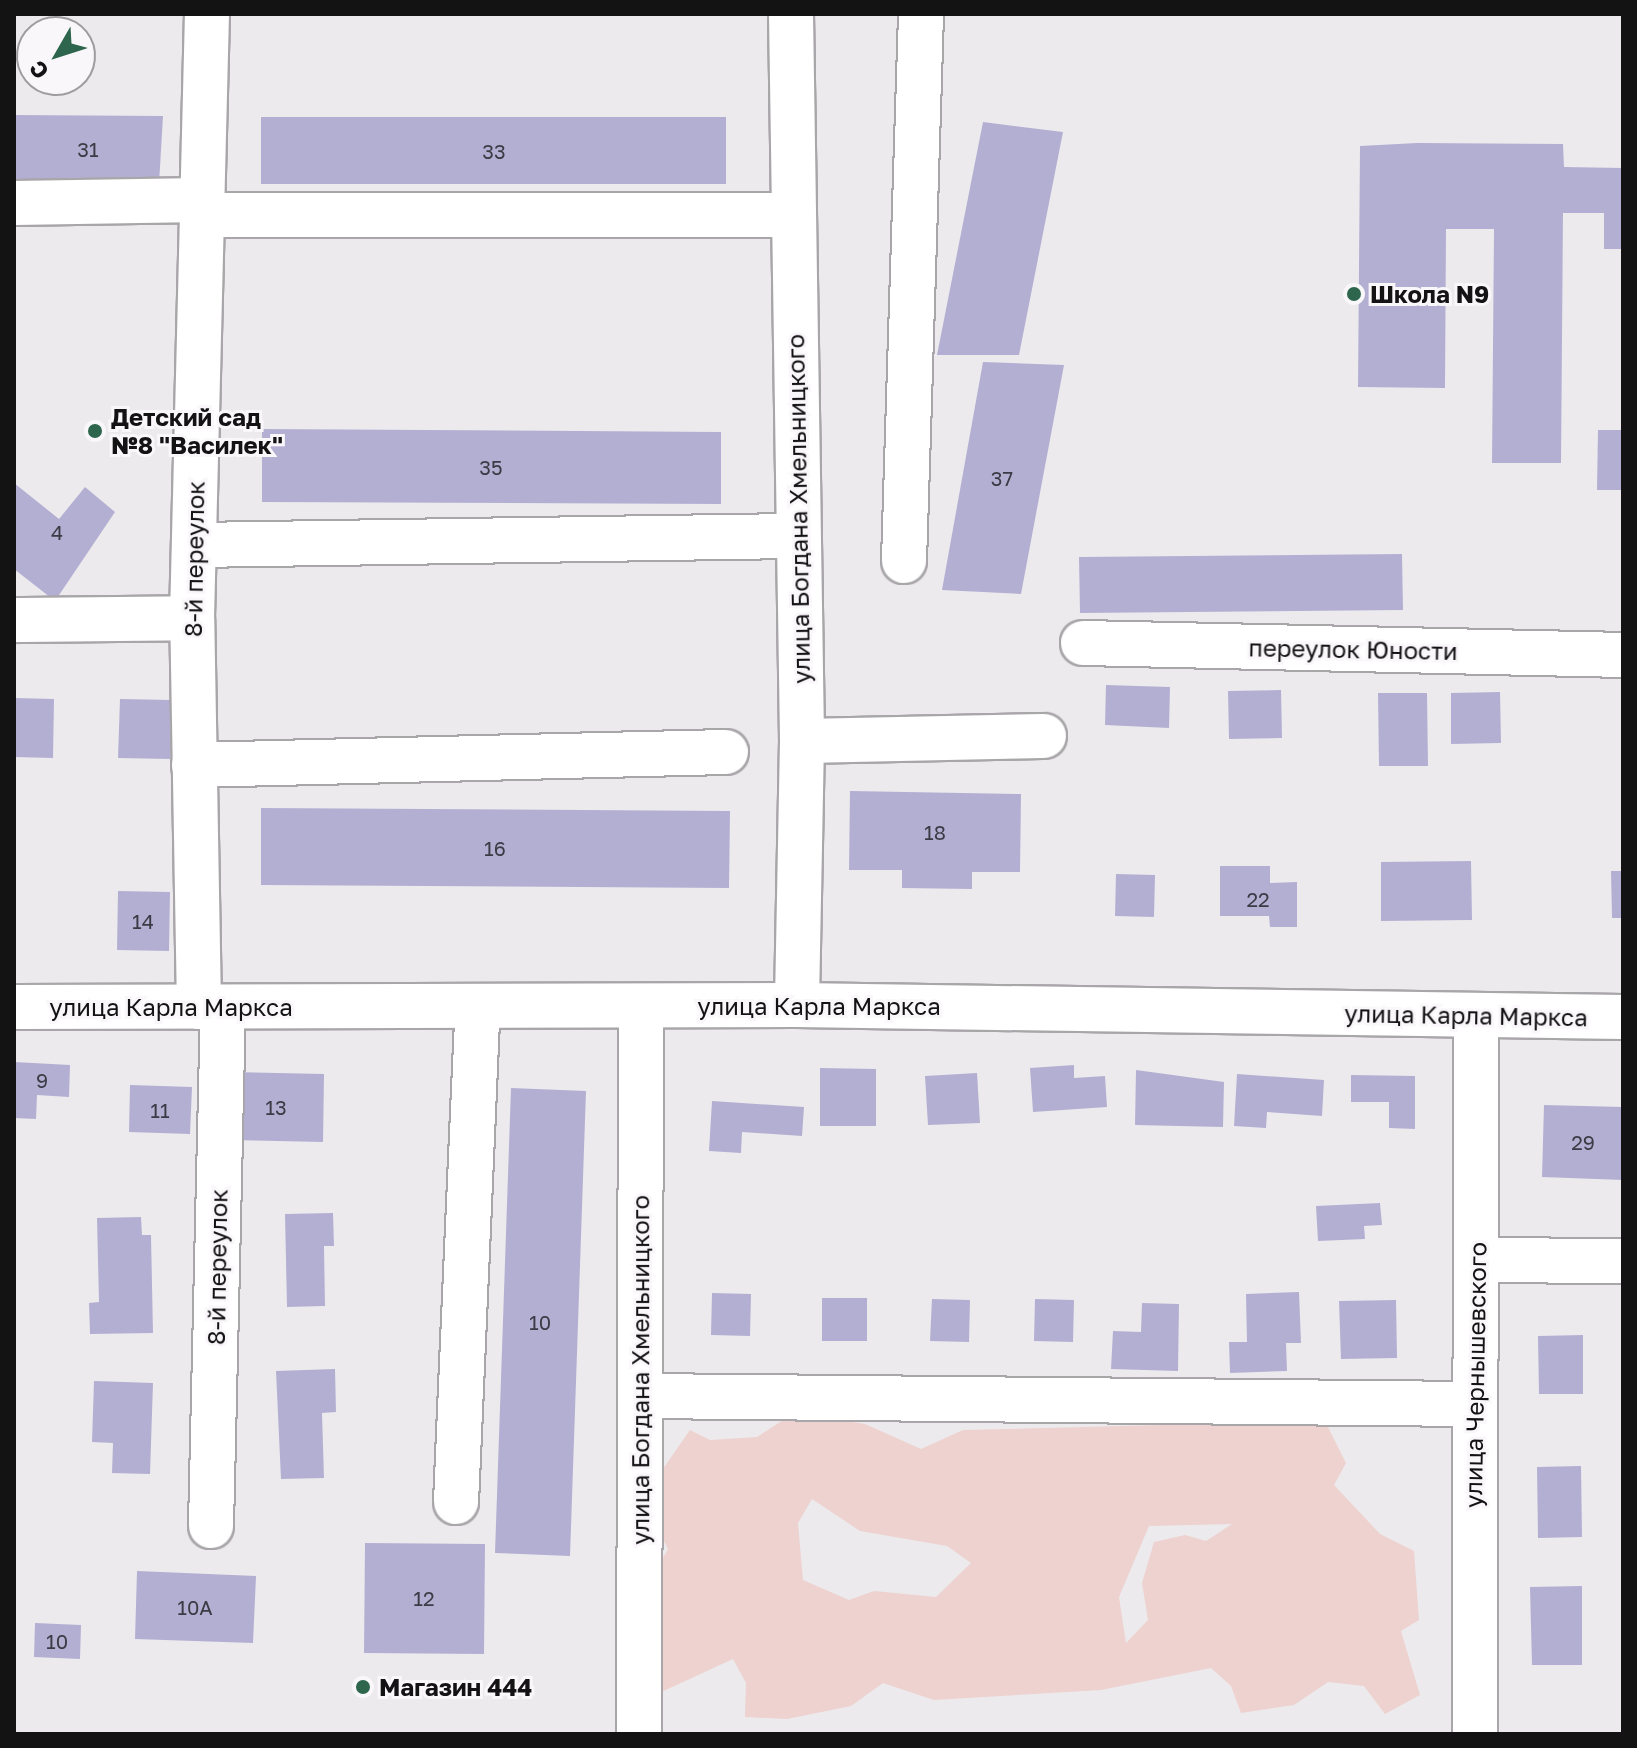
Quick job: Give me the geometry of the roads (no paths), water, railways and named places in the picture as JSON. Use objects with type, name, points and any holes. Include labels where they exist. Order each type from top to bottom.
[{"type":"street","name":"8-й переулок","points":[[207,14],[192,618],[194,765],[211,1007],[211,1526]]},
{"type":"street","name":"улица Богдана Хмельницкого","points":[[791,14],[802,741],[797,1005]]},
{"type":"street","points":[[904,561],[921,14]]},
{"type":"street","points":[[14,203],[793,215]]},
{"type":"street","points":[[194,545],[797,536]]},
{"type":"street","points":[[14,620],[192,618]]},
{"type":"street","name":"переулок Юности","points":[[1083,643],[1623,655]]},
{"type":"street","points":[[802,741],[1044,736]]},
{"type":"street","points":[[194,765],[726,752]]},
{"type":"street","name":"улица Карла Маркса","points":[[14,1007],[797,1005],[1623,1017]]},
{"type":"street","points":[[456,1502],[478,1006]]},
{"type":"street","name":"улица Богдана Хмельницкого","points":[[639,1734],[641,1006]]},
{"type":"street","name":"улица Чернышевского","points":[[1475,1734],[1472,1404],[1476,1260],[1476,1016]]},
{"type":"street","points":[[1476,1260],[1623,1261]]},
{"type":"street","points":[[640,1396],[1472,1404]]},
{"type":"place","name":"Школа N9","points":[[1354,294]]},
{"type":"place","name":"Детский сад №8 \"Василек\"","points":[[95,431]]},
{"type":"place","name":"Магазин 444","points":[[363,1687]]}]
